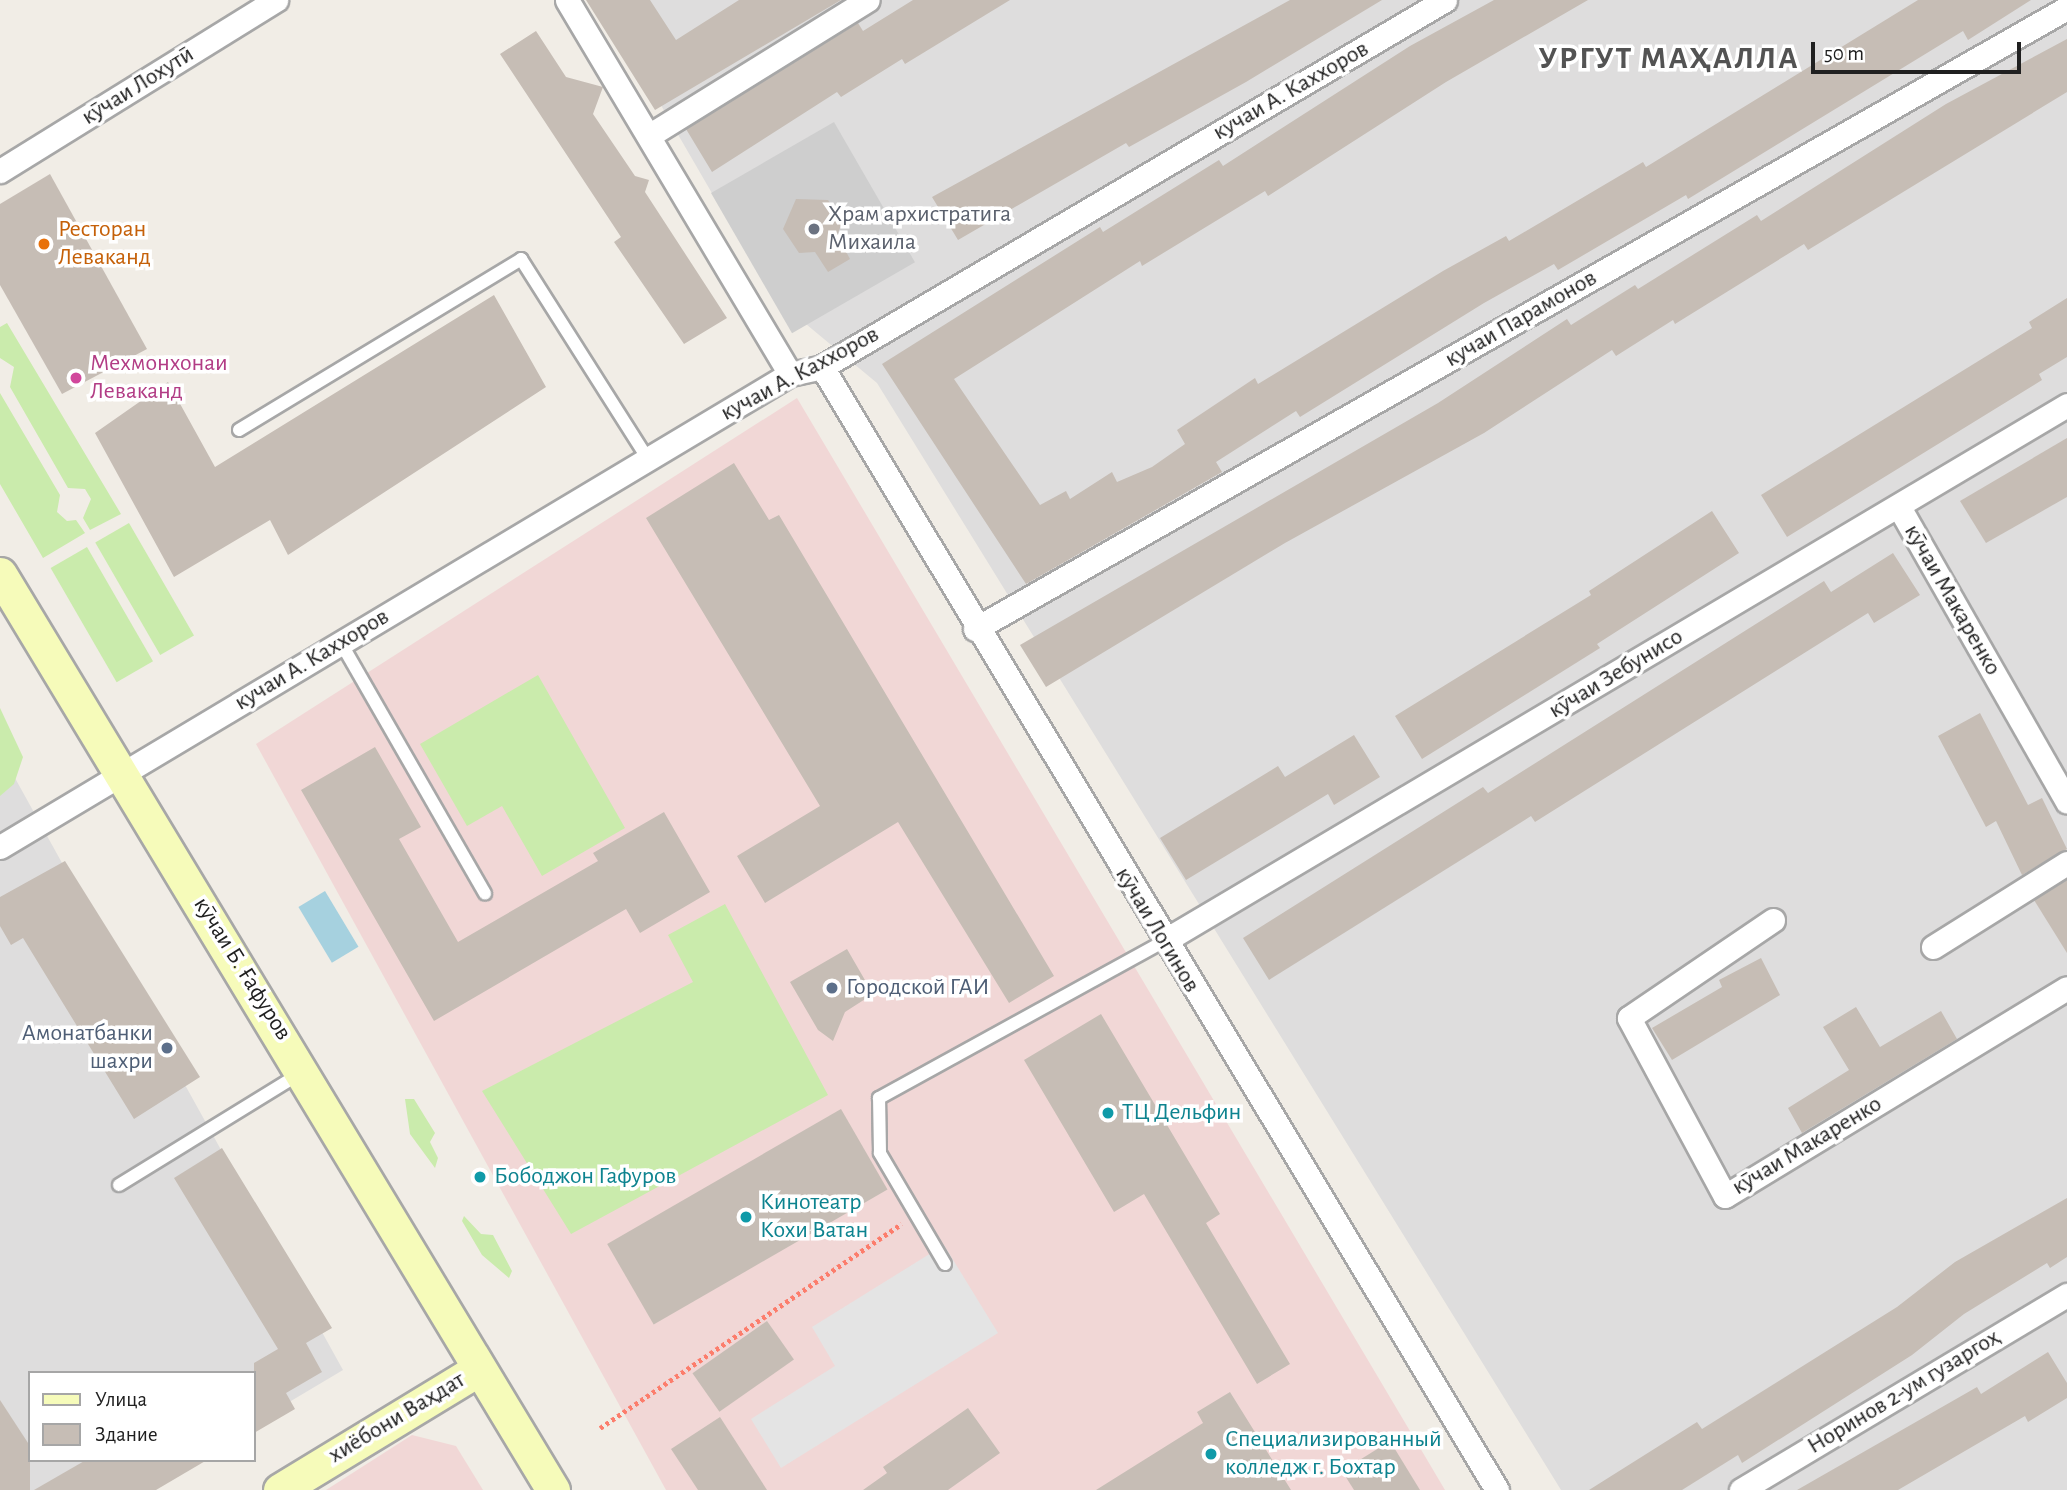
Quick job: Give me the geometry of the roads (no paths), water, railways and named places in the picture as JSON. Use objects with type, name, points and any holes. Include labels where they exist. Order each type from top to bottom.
[{"type":"street","name":"кӯчаи Лохутӣ","points":[[0,171],[276,0]]},
{"type":"street","points":[[567,0],[650,135],[790,374]]},
{"type":"street","points":[[650,135],[869,0]]},
{"type":"street","name":"кучаи А. Каххоров","points":[[0,847],[790,374],[822,367],[1445,0]]},
{"type":"street","name":"кучаи Парамонов","points":[[975,629],[2067,8]]},
{"type":"street","name":"кӯчаи Логинов","points":[[822,367],[975,629],[1497,1490]]},
{"type":"street","name":"кӯчаи Зебунисо","points":[[1164,941],[2067,405]]},
{"type":"street","name":"кӯчаи Макаренко","points":[[1899,506],[2067,802]]},
{"type":"street","name":"кӯчаи Б. Ғафуров","points":[[0,573],[305,1071],[478,1369],[553,1490]]},
{"type":"street","points":[[1933,947],[2067,863]]},
{"type":"street","name":"кӯчаи Макаренко","points":[[1773,920],[1629,1017],[1725,1196],[2067,988]]},
{"type":"street","name":"Норинов 2-ум гузаргоҳ","points":[[1741,1490],[2067,1295]]},
{"type":"street","name":"хиёбони Ваҳдат","points":[[280,1490],[478,1369]]},
{"type":"lane","points":[[239,430],[521,259],[648,459]]},
{"type":"lane","points":[[341,643],[485,893]]},
{"type":"lane","points":[[945,1264],[880,1153],[879,1098],[1164,941]]},
{"type":"lane","points":[[119,1185],[305,1071]]},
{"type":"water","points":[[325,891],[358,947],[332,963],[298,907]]},
{"type":"place","name":"Храм архистратига Михаила","points":[[814,229]]},
{"type":"place","name":"Ресторан Леваканд","points":[[44,244]]},
{"type":"place","name":"Мехмонхонаи Леваканд","points":[[76,378]]},
{"type":"place","name":"Городской ГАИ","points":[[832,988]]},
{"type":"place","name":"Амонатбанки шахри","points":[[167,1048]]},
{"type":"place","name":"ТЦ Дельфин","points":[[1108,1113]]},
{"type":"place","name":"Бободжон Гафуров","points":[[480,1177]]},
{"type":"place","name":"Кинотеатр Кохи Ватан","points":[[746,1217]]},
{"type":"place","name":"Специализированный колледж г. Бохтар","points":[[1211,1454]]},
{"type":"district","name":"УРГУТ МАҲАЛЛА","points":[[1669,58]]}]
